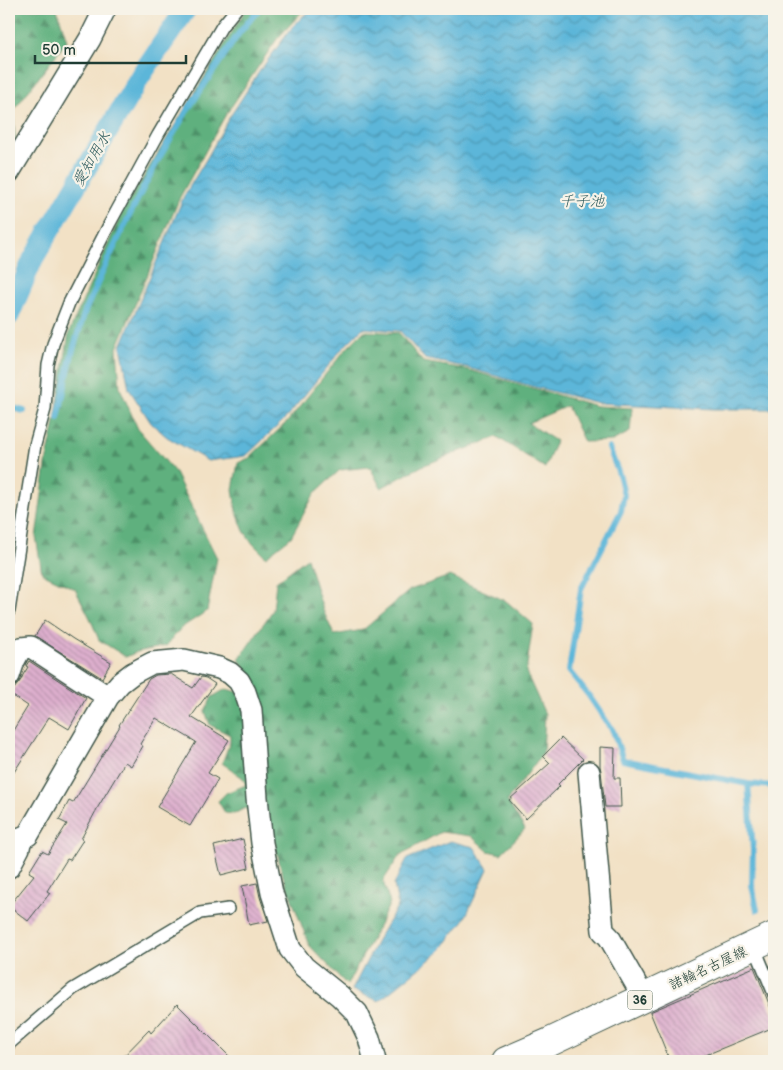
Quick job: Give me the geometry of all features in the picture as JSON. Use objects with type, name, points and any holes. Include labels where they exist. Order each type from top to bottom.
[{"type":"main road","name":"諸輪名古屋線","points":[[506,1061],[764,941]]},
{"type":"street","points":[[9,172],[90,39],[105,9]]},
{"type":"street","points":[[9,676],[14,661],[22,648],[31,647],[108,697]]},
{"type":"street","points":[[9,867],[19,848],[15,838],[28,835],[108,697],[120,683],[133,673],[152,663],[184,660],[219,668],[230,673],[239,681],[251,710],[262,843],[272,893],[290,949],[304,967],[357,1012],[369,1038],[375,1061]]},
{"type":"street","points":[[588,772],[603,931],[609,937],[644,998]]},
{"type":"lane","points":[[9,611],[35,445],[45,409],[48,365],[69,303],[158,136],[222,26],[236,9]]},
{"type":"lane","points":[[9,1044],[73,989],[200,912],[228,909]]},
{"type":"lane","points":[[764,941],[774,994]]},
{"type":"green space","points":[[9,9],[57,9],[67,41],[13,111],[16,147],[9,158]]},
{"type":"green space","points":[[246,9],[307,9],[277,39],[225,116],[180,197],[117,348],[120,388],[138,429],[174,471],[217,558],[207,611],[181,628],[166,646],[137,652],[126,657],[99,640],[75,589],[42,573],[36,537],[47,458],[54,427],[69,332],[123,210]]},
{"type":"green space","points":[[364,331],[399,333],[423,362],[465,369],[596,406],[632,408],[630,432],[612,441],[584,442],[567,406],[528,423],[556,441],[545,468],[497,437],[422,466],[381,488],[370,467],[340,470],[315,493],[291,537],[266,557],[253,544],[244,531],[236,510],[233,489],[238,463],[249,458],[288,421],[345,350]]},
{"type":"green space","points":[[307,558],[323,610],[334,635],[363,630],[410,590],[450,576],[506,601],[533,624],[526,672],[545,714],[543,753],[507,801],[525,829],[501,854],[488,851],[471,836],[441,832],[400,855],[383,881],[390,903],[347,985],[309,945],[282,873],[263,794],[266,734],[259,693],[239,659],[273,610],[276,582]]},
{"type":"green space","points":[[226,689],[238,692],[247,713],[252,815],[245,808],[234,814],[225,813],[218,801],[226,793],[246,785],[243,778],[222,763],[230,742],[230,735],[210,725],[205,711],[212,697]]},
{"type":"water","name":"千子池","points":[[315,9],[774,9],[774,409],[714,409],[598,403],[465,367],[425,359],[400,331],[363,328],[342,349],[286,418],[246,456],[208,461],[167,437],[151,423],[129,389],[121,346],[184,196],[229,118],[259,72],[290,30],[304,15]]},
{"type":"water","points":[[450,841],[474,847],[488,869],[464,920],[439,952],[379,1001],[352,990],[379,937],[398,906],[394,884],[407,859]]},
{"type":"building","points":[[45,620],[111,662],[102,678],[35,636]]},
{"type":"building","points":[[29,661],[86,698],[69,729],[49,717],[9,780],[9,737],[28,706],[10,694],[21,680]]},
{"type":"building","points":[[171,674],[193,688],[201,677],[215,684],[191,717],[229,740],[208,773],[218,779],[190,826],[157,807],[196,742],[156,718],[140,744],[143,746],[131,766],[125,762],[98,807],[81,839],[83,840],[70,860],[67,859],[47,891],[50,893],[28,921],[9,906],[34,875],[29,872],[42,851],[48,854],[67,824],[59,820],[69,801],[73,803],[119,725],[149,679],[156,675]]},
{"type":"building","points":[[561,738],[583,759],[558,784],[560,786],[526,819],[509,800],[550,763],[543,756]]},
{"type":"building","points":[[600,747],[615,748],[614,778],[620,778],[621,807],[605,807],[600,766]]},
{"type":"building","points":[[243,839],[249,868],[221,875],[214,846]]},
{"type":"building","points":[[257,883],[268,921],[249,925],[242,886]]},
{"type":"building","points":[[754,967],[774,1016],[774,1027],[691,1061],[670,1061],[650,1012]]},
{"type":"building","points":[[177,1004],[234,1061],[119,1061],[149,1030],[151,1033]]},
{"type":"waterway","name":"愛知用水","points":[[9,316],[33,259],[141,75],[186,9]]},
{"type":"waterway","points":[[58,418],[72,353],[85,311],[138,198],[188,109],[239,33],[259,9]]},
{"type":"waterway","points":[[9,407],[24,411]]},
{"type":"waterway","points":[[609,448],[620,477],[624,495],[621,511],[581,589],[569,671],[613,731],[623,760],[748,784],[774,786]]},
{"type":"waterway","points":[[748,784],[753,850],[752,885],[757,910]]}]
